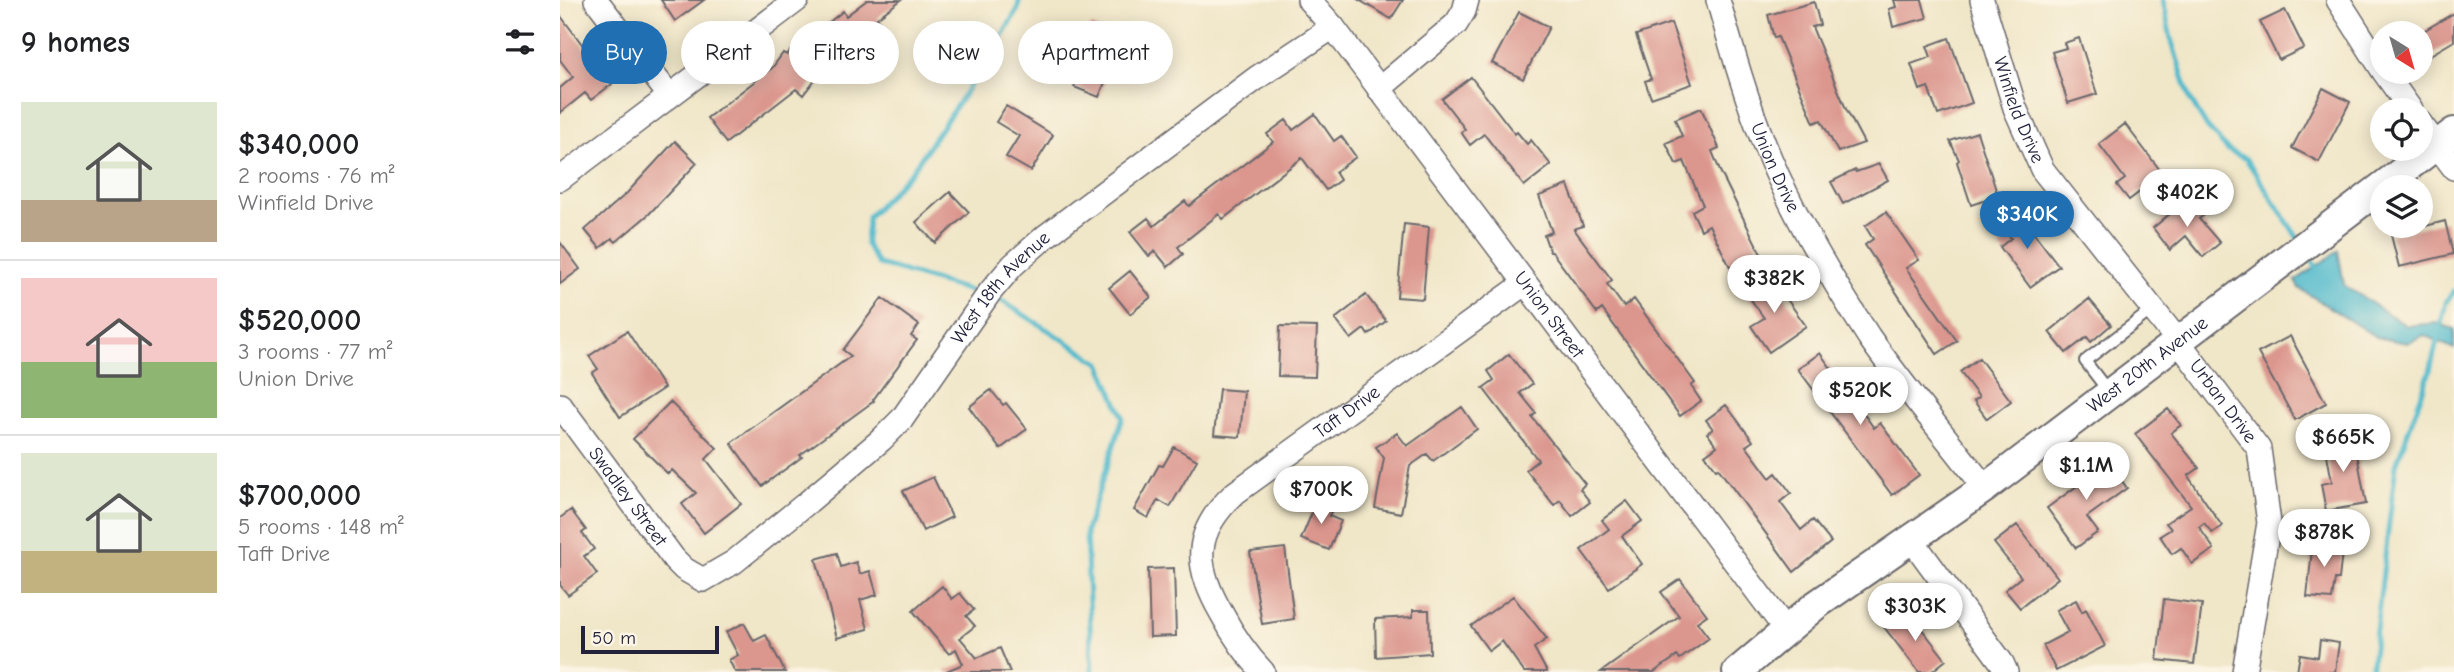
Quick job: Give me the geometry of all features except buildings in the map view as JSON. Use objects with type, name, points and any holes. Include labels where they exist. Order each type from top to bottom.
[{"type":"street","points":[[596,0],[669,95]]},
{"type":"street","points":[[560,179],[797,0]]},
{"type":"street","name":"Union Street","points":[[1309,0],[1333,27],[1786,630]]},
{"type":"street","points":[[1379,89],[1456,24],[1468,0]]},
{"type":"street","name":"Union Drive","points":[[1718,0],[1733,55],[1766,147],[1794,208],[1829,273],[1871,338],[1986,488]]},
{"type":"street","name":"Winfield Drive","points":[[1982,0],[2015,108],[2042,169],[2178,341]]},
{"type":"street","points":[[2338,0],[2370,52]]},
{"type":"street","name":"West 18th Avenue","points":[[703,580],[734,562],[881,440],[902,419],[990,292],[1013,265],[1045,236],[1258,77],[1333,27]]},
{"type":"street","points":[[2437,133],[2454,168]]},
{"type":"street","name":"West 20th Avenue","points":[[1737,672],[1844,584],[1986,488],[2278,266],[2437,133]]},
{"type":"street","name":"Taft Drive","points":[[1263,672],[1231,631],[1205,580],[1201,560],[1203,541],[1218,509],[1235,493],[1524,284]]},
{"type":"street","name":"Urban Drive","points":[[2178,341],[2259,449],[2269,523],[2244,672]]},
{"type":"street","name":"Swadley Street","points":[[560,405],[667,552],[684,569],[703,580]]},
{"type":"street","points":[[1912,540],[2006,672]]},
{"type":"lane","points":[[2110,394],[2085,361],[2153,309]]},
{"type":"water","points":[[2338,251],[2344,285],[2407,326],[2436,323],[2454,329],[2454,349],[2424,335],[2407,343],[2376,337],[2299,288],[2295,281]]},
{"type":"waterway","points":[[974,292],[878,264],[866,244],[868,217],[912,171],[988,59],[1018,9],[1019,0]]},
{"type":"waterway","points":[[2163,0],[2171,39],[2190,99],[2207,127],[2228,150],[2246,159],[2299,240]]},
{"type":"waterway","points":[[2308,254],[2316,267]]},
{"type":"waterway","points":[[2371,672],[2396,465],[2430,371],[2446,302],[2454,291]]},
{"type":"waterway","points":[[1002,301],[1100,363],[1123,417],[1086,531],[1092,672]]}]
